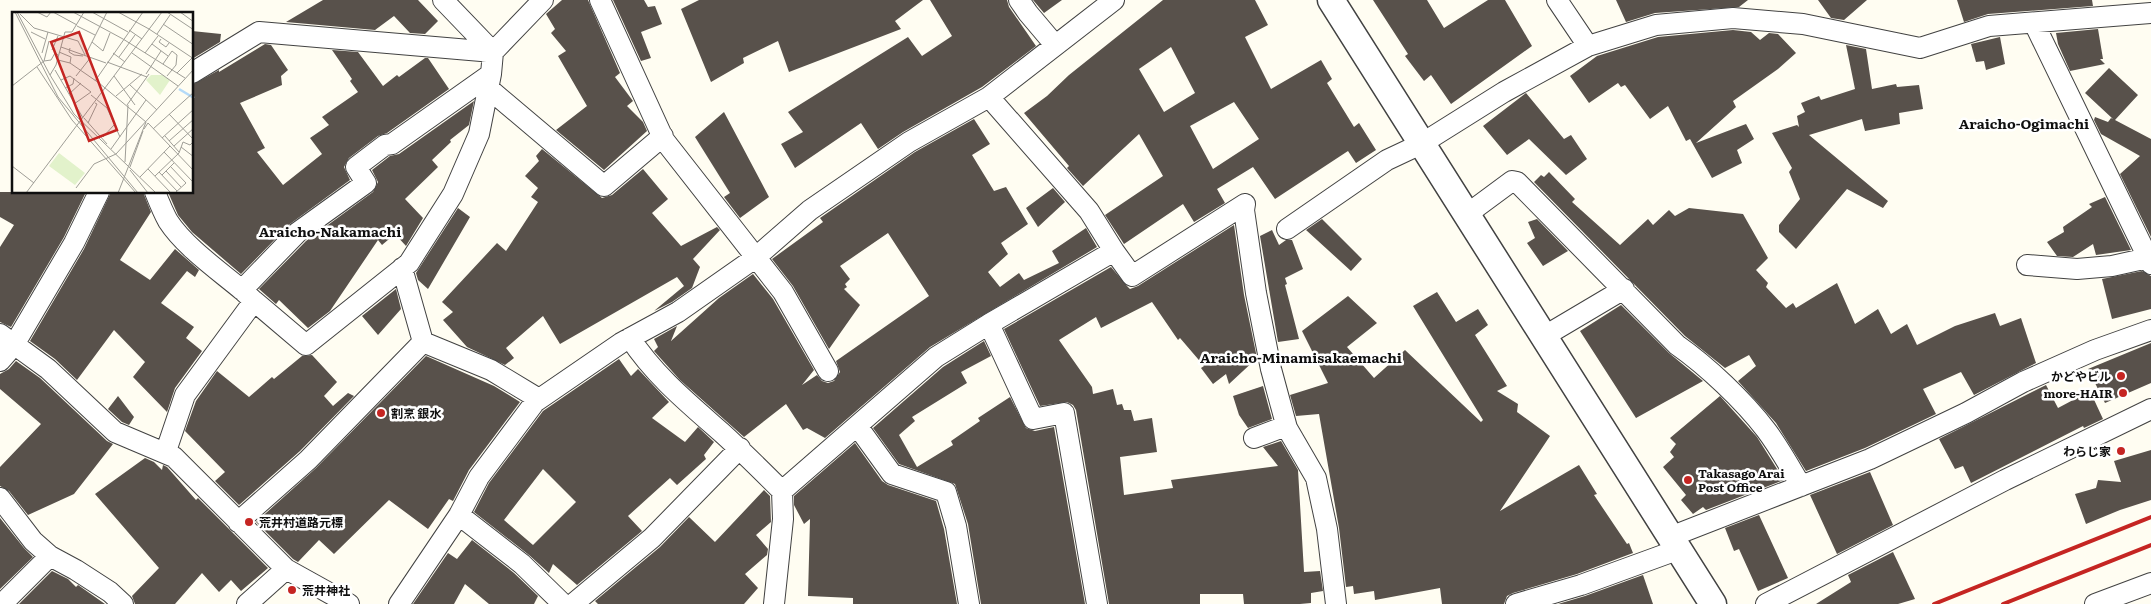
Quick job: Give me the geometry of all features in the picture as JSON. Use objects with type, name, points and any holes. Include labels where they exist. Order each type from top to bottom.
[{"type":"street","points":[[443,0],[493,52]]},
{"type":"street","points":[[156,194],[168,220],[206,260],[306,344],[409,263],[453,194],[479,134],[490,81],[493,52],[543,0]]},
{"type":"street","points":[[600,0],[662,136],[783,292],[828,371]]},
{"type":"street","points":[[1019,0],[1028,14],[1055,45]]},
{"type":"street","points":[[398,604],[459,515],[480,477],[539,399],[630,338],[678,312],[755,258],[810,210],[909,142],[988,97],[1114,0]]},
{"type":"street","points":[[1330,0],[1713,604]]},
{"type":"street","points":[[1558,0],[1588,46]]},
{"type":"street","points":[[1287,229],[1387,160],[1421,144],[1504,92],[1588,46],[1656,25],[1734,18],[1803,24],[1920,48],[1989,26],[2151,13]]},
{"type":"street","points":[[2027,265],[2077,269],[2150,261],[2034,23]]},
{"type":"street","points":[[194,72],[259,32],[493,52]]},
{"type":"street","points":[[490,81],[604,186],[662,136]]},
{"type":"street","points":[[166,452],[185,395],[248,295],[298,232],[366,183],[356,168],[385,145],[392,144],[490,81]]},
{"type":"street","points":[[988,97],[1089,211],[1132,276],[1245,204],[1244,210],[1256,293],[1271,369],[1286,426],[1316,478],[1327,529],[1336,604]]},
{"type":"street","points":[[1466,215],[1512,181],[1517,182],[1677,345],[1700,360],[1766,430],[1802,486]]},
{"type":"street","points":[[0,361],[7,339],[74,243],[98,194]]},
{"type":"street","points":[[782,491],[858,427],[936,357],[988,324],[1114,251]]},
{"type":"street","points":[[402,268],[423,342]]},
{"type":"street","points":[[1543,337],[1624,289]]},
{"type":"street","points":[[988,324],[1033,420],[1064,413],[1097,604]]},
{"type":"street","points":[[1516,604],[1581,585],[1802,486],[1870,459],[1966,413],[2022,382],[2095,350],[2151,330]]},
{"type":"street","points":[[630,338],[644,358],[680,395],[740,448],[782,491],[783,519],[774,604]]},
{"type":"street","points":[[7,339],[48,369],[115,432],[174,457],[286,569],[349,604]]},
{"type":"street","points":[[423,342],[491,370],[539,399]]},
{"type":"street","points":[[238,522],[308,460],[423,342]]},
{"type":"street","points":[[1766,604],[2005,480],[2151,409]]},
{"type":"street","points":[[1254,438],[1286,426]]},
{"type":"street","points":[[858,427],[892,474],[946,492],[956,526],[969,604]]},
{"type":"street","points":[[573,604],[652,538],[740,448]]},
{"type":"street","points":[[0,498],[32,541],[50,556],[103,588],[123,604]]},
{"type":"street","points":[[459,515],[522,564],[562,604]]},
{"type":"street","points":[[2,604],[50,556]]},
{"type":"street","points":[[246,604],[286,569]]},
{"type":"street","points":[[2095,604],[2151,583]]},
{"type":"building","points":[[323,0],[418,0],[438,21],[425,34],[410,33],[394,16],[375,30],[286,22]]},
{"type":"building","points":[[562,0],[588,0],[620,73],[615,77],[633,101],[627,106],[643,122],[647,131],[604,170],[556,130],[587,106],[558,56],[566,51],[551,33],[555,29],[546,14]]},
{"type":"building","points":[[613,0],[644,0],[648,7],[655,6],[662,24],[641,32],[651,58],[641,61]]},
{"type":"building","points":[[699,0],[923,0],[895,21],[901,29],[789,72],[778,41],[743,58],[744,63],[711,82],[681,9]]},
{"type":"building","points":[[930,0],[1007,0],[1009,7],[1036,46],[982,87],[903,132],[878,149],[861,123],[795,168],[781,144],[803,132],[788,112],[908,37],[922,56],[952,36]]},
{"type":"building","points":[[1033,0],[1062,0],[1044,13]]},
{"type":"building","points":[[1163,0],[1255,0],[1268,25],[1245,37],[1271,89],[1321,60],[1332,79],[1327,83],[1354,127],[1359,123],[1376,150],[1356,163],[1348,151],[1275,199],[1253,167],[1217,189],[1225,203],[1194,222],[1183,204],[1124,244],[1105,215],[1163,176],[1139,134],[1083,186],[1067,168],[1069,166],[1024,113],[1047,96],[1069,75]],"holes":[[[1171,47],[1195,93],[1164,112],[1139,69]],[[1234,102],[1259,139],[1213,169],[1190,126]]]},
{"type":"building","points":[[1373,0],[1427,0],[1444,28],[1488,0],[1505,0],[1532,46],[1451,104],[1431,75],[1424,81],[1405,56],[1408,54]]},
{"type":"building","points":[[1616,0],[1748,0],[1739,7],[1655,13],[1626,22]]},
{"type":"building","points":[[1818,0],[1867,0],[1844,20],[1831,18]]},
{"type":"building","points":[[1957,0],[2092,0],[2093,6],[1988,14],[1964,22]]},
{"type":"building","points":[[2098,29],[2103,59],[2100,59],[2105,64],[2070,71],[2058,44],[2056,33]]},
{"type":"building","points":[[1733,30],[1751,32],[1760,40],[1769,33],[1778,34],[1796,53],[1778,69],[1733,101],[1736,107],[1696,143],[1746,124],[1754,139],[1737,150],[1742,163],[1712,178],[1690,139],[1686,141],[1668,106],[1650,119],[1625,85],[1621,87],[1618,83],[1589,103],[1570,76],[1597,56],[1658,37]]},
{"type":"building","points":[[194,31],[221,34],[220,42],[194,58]]},
{"type":"building","points":[[2000,37],[2005,64],[1986,70],[1984,61],[1976,62],[1971,44]]},
{"type":"building","points":[[265,44],[271,45],[288,70],[281,76],[282,85],[240,103],[265,148],[257,152],[283,185],[322,154],[310,138],[329,125],[322,117],[358,92],[350,81],[352,79],[332,50],[358,52],[383,86],[397,75],[399,77],[425,58],[428,58],[449,89],[387,133],[378,136],[349,158],[344,167],[350,180],[290,224],[241,274],[192,232],[178,215],[169,194],[194,194],[194,84],[219,70],[219,72]]},
{"type":"building","points":[[1846,45],[1866,49],[1872,89],[1896,84],[1897,87],[1919,85],[1923,109],[1899,113],[1900,124],[1865,131],[1862,119],[1809,135],[1888,201],[1883,208],[1847,189],[1796,249],[1779,232],[1779,225],[1800,199],[1789,172],[1792,168],[1772,133],[1797,125],[1799,127],[1797,116],[1805,112],[1801,103],[1819,96],[1821,100],[1855,89]]},
{"type":"building","points":[[2109,68],[2138,95],[2115,120],[2151,139],[2151,237],[2120,174],[2140,156],[2101,134],[2094,120],[2095,117],[2108,122],[2111,118],[2113,119],[2085,93]]},
{"type":"building","points":[[1526,93],[1564,139],[1571,135],[1587,159],[1566,175],[1529,139],[1507,155],[1483,126]]},
{"type":"building","points":[[474,101],[469,125],[450,140],[451,142],[432,160],[438,167],[405,199],[423,218],[406,246],[395,234],[382,245],[378,240],[330,311],[308,328],[279,300],[276,304],[259,289],[306,241],[373,192],[378,182],[372,170],[390,156],[399,154]]},
{"type":"building","points":[[724,112],[769,197],[740,218],[724,197],[730,193],[695,137]]},
{"type":"building","points":[[974,119],[990,144],[972,155],[994,191],[1006,187],[1028,224],[1001,243],[1008,254],[988,272],[1000,287],[1019,273],[1024,280],[1059,263],[1052,251],[1086,228],[1097,247],[930,347],[825,438],[807,428],[803,430],[786,404],[744,437],[680,380],[654,351],[658,347],[654,339],[677,326],[671,341],[719,298],[753,274],[773,299],[814,370],[802,385],[817,375],[822,381],[828,383],[834,381],[840,372],[836,361],[929,296],[888,233],[840,266],[850,279],[845,284],[847,287],[844,289],[860,305],[829,349],[793,286],[772,259],[823,222],[820,218],[915,152]]},
{"type":"building","points":[[542,149],[602,198],[612,195],[643,169],[668,199],[652,213],[681,246],[717,227],[720,230],[693,259],[700,267],[692,288],[672,302],[654,311],[684,286],[677,277],[560,344],[543,316],[506,348],[514,358],[505,365],[467,347],[443,320],[453,312],[442,302],[497,243],[506,251],[538,202],[531,197],[538,188],[525,176],[539,161],[536,156]]},
{"type":"building","points":[[1549,172],[1575,199],[1572,202],[1620,245],[1648,219],[1653,225],[1669,210],[1675,216],[1689,208],[1743,214],[1768,258],[1756,270],[1768,283],[1766,287],[1786,308],[1793,303],[1796,308],[1837,283],[1855,324],[1878,309],[1891,334],[1907,324],[1917,345],[1955,326],[1995,313],[2000,326],[2021,318],[2036,363],[1974,395],[1961,372],[1923,389],[1936,414],[1865,448],[1806,471],[1776,423],[1738,381],[1756,366],[1749,355],[1725,368],[1685,336],[1534,182],[1541,175],[1544,177]]},
{"type":"building","points":[[1053,188],[1065,202],[1038,227],[1026,208]]},
{"type":"building","points":[[0,192],[12,192],[12,194],[85,194],[64,237],[11,327],[0,322],[0,247],[14,225],[0,217]]},
{"type":"building","points":[[110,194],[144,194],[151,212],[120,260],[150,280],[175,249],[199,270],[195,277],[187,271],[161,303],[194,327],[186,338],[202,351],[175,388],[167,412],[133,377],[145,362],[114,330],[77,380],[55,359],[30,341],[84,249]]},
{"type":"building","points":[[2105,197],[2131,250],[2096,255],[2093,244],[2073,257],[2057,256],[2047,242],[2064,232],[2063,227],[2092,207],[2089,204]]},
{"type":"building","points":[[458,208],[470,217],[428,289],[418,280],[416,273]]},
{"type":"building","points":[[1322,219],[1362,259],[1351,271],[1306,230]]},
{"type":"building","points":[[1537,219],[1568,251],[1543,266],[1527,243],[1535,238],[1528,222]]},
{"type":"building","points":[[1234,225],[1244,295],[1257,358],[1229,384],[1226,374],[1213,384],[1201,368],[1204,366],[1180,338],[1178,340],[1152,302],[1101,328],[1096,317],[1059,340],[1092,387],[1093,394],[1113,389],[1117,405],[1122,404],[1124,410],[1131,410],[1134,421],[1152,418],[1157,452],[1120,457],[1124,495],[1173,488],[1171,480],[1278,466],[1263,447],[1281,441],[1298,470],[1304,572],[1320,571],[1323,591],[1311,593],[1311,603],[1300,604],[1244,604],[1243,594],[1200,594],[1200,604],[1109,604],[1076,410],[1073,405],[1067,402],[1040,406],[1004,329],[1111,267],[1130,289],[1138,286]]},
{"type":"building","points":[[1272,230],[1279,245],[1286,240],[1292,240],[1303,269],[1285,278],[1287,284],[1285,285],[1299,339],[1278,342],[1260,236]]},
{"type":"building","points":[[2142,271],[2151,276],[2151,309],[2112,319],[2102,279]]},
{"type":"building","points":[[396,289],[401,309],[378,335],[362,316]]},
{"type":"building","points":[[1437,292],[1456,322],[1478,309],[1488,325],[1475,335],[1507,386],[1497,391],[1518,404],[1517,412],[1550,436],[1500,511],[1579,465],[1597,494],[1594,495],[1627,544],[1629,543],[1633,553],[1577,574],[1513,593],[1507,596],[1504,604],[1442,604],[1440,588],[1375,600],[1374,591],[1354,594],[1353,586],[1346,587],[1339,528],[1319,414],[1296,416],[1290,395],[1328,383],[1302,331],[1348,296],[1377,323],[1347,347],[1374,378],[1405,350],[1481,422],[1483,420],[1413,306]]},
{"type":"building","points":[[1621,305],[1669,353],[1703,381],[1636,418],[1580,331]]},
{"type":"building","points":[[984,341],[991,356],[961,372],[967,383],[912,417],[915,421],[899,435],[917,467],[953,445],[951,441],[980,421],[978,418],[1010,397],[1026,428],[1035,431],[1054,427],[1085,604],[981,604],[968,524],[955,484],[899,464],[873,428],[943,367]]},
{"type":"building","name":"かどやビル","points":[[2151,343],[2151,383],[2105,403],[2088,369]]},
{"type":"building","points":[[312,355],[337,382],[324,396],[333,406],[348,393],[354,396],[300,451],[239,505],[215,481],[225,472],[185,431],[196,401],[217,371],[249,397],[272,377],[274,379],[302,356]]},
{"type":"building","points":[[426,356],[494,386],[520,402],[469,470],[453,501],[449,499],[428,529],[389,500],[334,554],[319,540],[298,562],[293,559],[256,522],[316,468]]},
{"type":"building","points":[[619,359],[631,376],[638,369],[669,402],[652,418],[685,442],[698,427],[714,442],[704,455],[706,459],[677,485],[670,478],[628,516],[642,531],[577,585],[553,564],[549,573],[474,512],[489,483],[543,411]],"holes":[[[543,469],[576,502],[533,545],[504,520]]]},
{"type":"building","points":[[16,361],[40,378],[107,441],[113,444],[74,494],[28,515],[9,491],[0,486],[0,467],[41,424],[0,389],[0,374],[9,369]]},
{"type":"building","points":[[2046,385],[2058,408],[2090,391],[2103,419],[2084,428],[2083,426],[1971,483],[1963,466],[1955,469],[1939,439]]},
{"type":"building","points":[[1263,386],[1272,419],[1248,428],[1239,415],[1233,396]]},
{"type":"building","points":[[118,396],[134,417],[129,425],[122,422],[108,409]]},
{"type":"building","points":[[1720,396],[1757,437],[1784,480],[1706,510],[1703,507],[1693,514],[1681,500],[1686,495],[1663,467],[1674,457],[1670,452],[1676,444],[1670,438]]},
{"type":"building","points":[[855,443],[882,481],[888,485],[936,501],[944,529],[957,604],[853,604],[853,598],[808,596],[810,519],[804,524],[794,505],[794,496]]},
{"type":"building","points":[[2151,450],[2151,500],[2086,524],[2075,494],[2096,488],[2098,480],[2121,482],[2114,461]]},
{"type":"building","points":[[145,458],[154,462],[162,470],[163,465],[167,467],[196,500],[198,498],[268,568],[241,591],[231,580],[219,592],[202,573],[175,604],[135,604],[132,596],[159,568],[95,494]]},
{"type":"building","points":[[1870,472],[1893,525],[1837,554],[1810,495]]},
{"type":"building","points":[[764,490],[770,496],[771,522],[756,535],[768,549],[767,555],[745,574],[758,588],[744,604],[598,604],[595,601],[660,547],[689,517],[715,542]]},
{"type":"building","points":[[1759,515],[1788,578],[1758,591],[1739,549],[1734,551],[1725,528]]},
{"type":"building","points":[[0,518],[33,557],[0,589]]},
{"type":"building","points":[[472,540],[514,573],[538,596],[534,604],[489,604],[465,584],[454,604],[413,604],[448,553],[457,559]]},
{"type":"building","points":[[1893,552],[1915,599],[1898,604],[1816,604],[1851,582],[1848,575]]},
{"type":"building","points":[[52,571],[68,579],[76,587],[78,585],[105,604],[19,604]]},
{"type":"building","points":[[1643,575],[1653,604],[1558,604],[1585,596]]},
{"type":"railway","points":[[1934,604],[2151,517]]},
{"type":"railway","points":[[2003,604],[2151,545]]},
{"type":"place","name":"かどやビル","points":[[2121,376]]},
{"type":"place","name":"more-HAIR","points":[[2123,393]]},
{"type":"place","name":"割烹 銀水","points":[[381,413]]},
{"type":"place","name":"わらじ家","points":[[2121,451]]},
{"type":"place","name":"Takasago Arai Post Office","points":[[1688,480]]},
{"type":"place","name":"荒井村道路元標","points":[[249,522]]},
{"type":"place","name":"荒井神社","points":[[292,590]]},
{"type":"district","name":"Araicho-Ogimachi","points":[[2024,123]]},
{"type":"district","name":"Araicho-Nakamachi","points":[[330,231]]},
{"type":"district","name":"Araicho-Minamisakaemachi","points":[[1301,357]]}]
